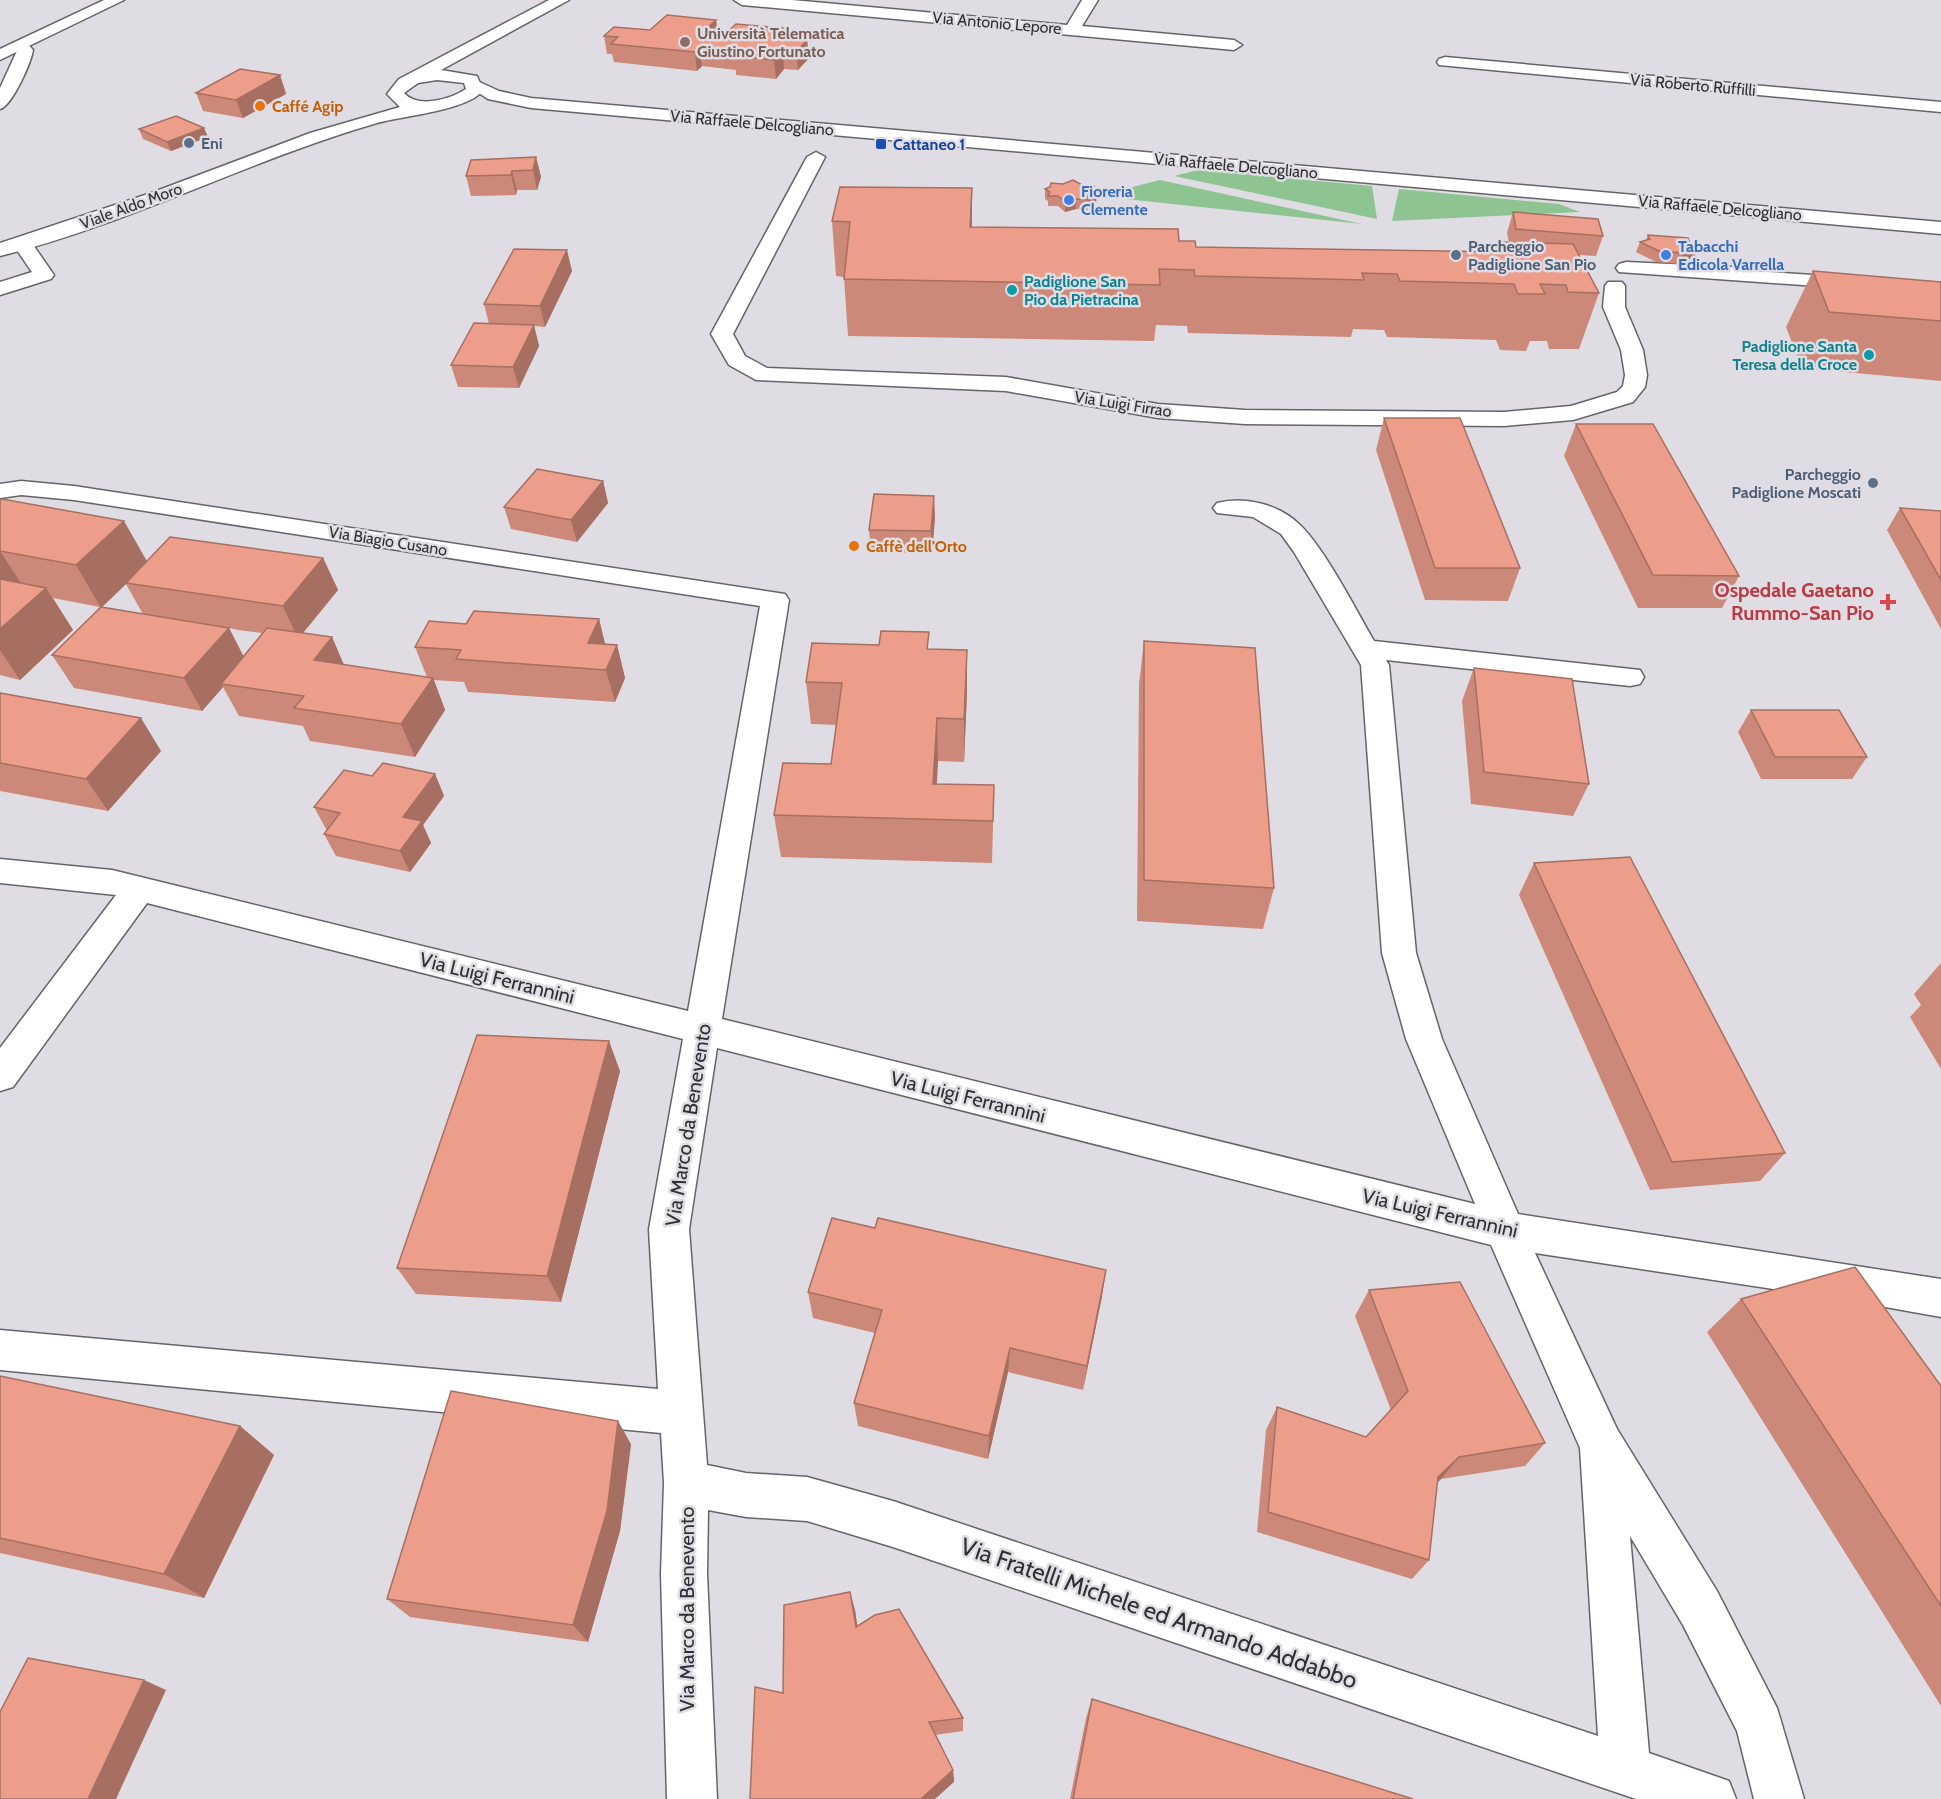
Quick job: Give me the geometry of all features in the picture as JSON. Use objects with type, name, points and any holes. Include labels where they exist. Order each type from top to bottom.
[{"type":"street","points":[[0,55],[116,0]]},
{"type":"street","points":[[432,106],[404,103],[397,99],[395,94],[397,89],[470,46],[561,0]]},
{"type":"street","name":"Via Antonio Lepore","points":[[742,0],[1234,45]]},
{"type":"street","name":"Via Antonio Lepore","points":[[1072,30],[1090,0]]},
{"type":"street","points":[[473,83],[469,72],[478,56],[511,27]]},
{"type":"street","points":[[0,104],[23,60],[25,50],[20,45]]},
{"type":"street","name":"Via Roberto Ruffilli","points":[[1445,62],[1941,107]]},
{"type":"street","points":[[382,95],[408,82],[452,75],[473,83]]},
{"type":"street","name":"Via Raffaele Delcogliano","points":[[473,83],[494,95],[531,103]]},
{"type":"street","name":"Viale Aldo Moro","points":[[0,250],[99,218],[351,123],[463,99],[475,90],[473,83]]},
{"type":"street","name":"Via Raffaele Delcogliano","points":[[432,106],[531,103],[1941,228]]},
{"type":"street","name":"Viale Aldo Moro","points":[[260,157],[285,141],[362,105]]},
{"type":"street","name":"Via Luigi Firrao","points":[[816,157],[722,334],[730,356],[745,368],[764,375],[1006,384],[1158,411],[1245,417],[1481,419],[1573,413],[1624,397],[1634,387],[1636,375],[1632,350],[1614,307],[1621,277],[1736,273],[1752,277],[1859,282],[1941,290]]},
{"type":"street","points":[[0,289],[44,275],[22,243]]},
{"type":"street","name":"Via Biagio Cusano","points":[[0,491],[21,488],[74,493],[775,600]]},
{"type":"street","points":[[1226,508],[1259,510],[1290,529],[1306,550],[1375,665],[1399,953],[1424,1039],[1505,1230],[1601,1445],[1700,1608],[1760,1725],[1779,1799]]},
{"type":"street","name":"Via Marco da Benevento","points":[[692,1799],[684,1574],[686,1483],[669,1229],[775,600]]},
{"type":"street","points":[[1365,649],[1630,677]]},
{"type":"street","name":"Via Luigi Ferrannini","points":[[0,871],[112,882],[324,933],[703,1031],[1505,1230],[1846,1281],[1941,1298]]},
{"type":"street","points":[[0,1076],[139,889]]},
{"type":"street","points":[[0,1350],[681,1413]]},
{"type":"street","points":[[1601,1445],[1625,1770]]},
{"type":"street","name":"Via Fratelli Michele ed Armando Addabbo","points":[[686,1483],[746,1495],[807,1499],[893,1524],[1711,1799]]},
{"type":"green space","points":[[1198,170],[1372,186],[1377,219],[1174,176]]},
{"type":"green space","points":[[1160,180],[1362,224],[1097,196]]},
{"type":"green space","points":[[1399,189],[1559,204],[1580,212],[1392,221]]},
{"type":"building","points":[[667,15],[716,20],[699,36],[721,38],[736,24],[783,28],[775,37],[807,40],[796,52],[783,51],[774,60],[734,56],[738,52],[699,48],[695,52],[611,44],[618,37],[604,36],[614,27],[650,30]]},
{"type":"building","points":[[240,69],[280,75],[236,100],[196,93]]},
{"type":"building","points":[[176,116],[204,128],[167,142],[139,129]]},
{"type":"building","points":[[536,157],[533,170],[512,171],[511,175],[466,176],[471,160]]},
{"type":"building","points":[[1073,180],[1082,185],[1095,186],[1090,188],[1097,194],[1087,196],[1089,200],[1076,199],[1066,202],[1058,196],[1048,196],[1050,192],[1045,189],[1050,187],[1051,183],[1063,184]]},
{"type":"building","points":[[840,187],[972,188],[970,227],[1178,229],[1179,241],[1195,241],[1196,247],[1507,252],[1503,242],[1573,244],[1599,293],[1568,292],[1566,285],[1540,284],[1545,294],[1518,294],[1514,284],[1400,281],[1397,274],[1362,273],[1364,280],[1195,276],[1194,270],[1159,269],[1160,285],[844,279],[850,222],[832,221]]},
{"type":"building","points":[[1513,212],[1598,219],[1603,236],[1516,229]]},
{"type":"building","points":[[1648,235],[1688,238],[1690,243],[1699,246],[1683,253],[1659,251],[1640,242],[1650,239]]},
{"type":"building","points":[[514,249],[567,250],[540,306],[484,304]]},
{"type":"building","points":[[1813,271],[1941,282],[1941,321],[1829,312]]},
{"type":"building","points":[[474,323],[534,325],[513,367],[451,365]]},
{"type":"building","points":[[1384,418],[1460,418],[1520,568],[1435,568]]},
{"type":"building","points":[[1576,424],[1653,424],[1739,576],[1653,575]]},
{"type":"building","points":[[537,469],[603,481],[571,520],[504,507]]},
{"type":"building","points":[[874,494],[934,496],[931,531],[869,530]]},
{"type":"building","points":[[2,499],[124,521],[76,565],[0,551],[0,501]]},
{"type":"building","points":[[1900,508],[1941,511],[1941,580]]},
{"type":"building","points":[[170,537],[323,558],[283,606],[126,583]]},
{"type":"building","points":[[0,579],[46,588],[0,629]]},
{"type":"building","points":[[101,607],[229,628],[184,678],[52,655]]},
{"type":"building","points":[[474,611],[599,619],[588,643],[617,645],[606,670],[456,659],[461,650],[415,647],[429,621],[466,624]]},
{"type":"building","points":[[267,628],[332,637],[314,660],[433,678],[401,724],[294,708],[304,696],[221,684]]},
{"type":"building","points":[[881,631],[929,632],[927,649],[967,650],[964,719],[937,718],[933,784],[994,785],[993,821],[774,815],[783,763],[831,764],[842,683],[806,682],[812,643],[879,645]]},
{"type":"building","points":[[1144,641],[1255,648],[1274,888],[1144,880]]},
{"type":"building","points":[[1474,668],[1572,679],[1589,784],[1484,772]]},
{"type":"building","points":[[0,693],[141,718],[86,779],[0,763]]},
{"type":"building","points":[[1751,710],[1839,710],[1867,757],[1775,757]]},
{"type":"building","points":[[383,763],[435,774],[403,817],[422,821],[400,851],[324,834],[340,813],[314,807],[344,770],[372,776]]},
{"type":"building","points":[[1630,857],[1785,1153],[1672,1162],[1534,863]]},
{"type":"building","points":[[477,1035],[609,1041],[547,1276],[397,1268]]},
{"type":"building","points":[[832,1218],[875,1228],[878,1218],[1106,1270],[1087,1366],[1010,1348],[989,1436],[854,1403],[882,1310],[808,1292]]},
{"type":"building","points":[[1855,1267],[1941,1386],[1941,1606],[1741,1299]]},
{"type":"building","points":[[1460,1282],[1545,1443],[1459,1457],[1438,1477],[1429,1560],[1268,1512],[1277,1407],[1366,1437],[1408,1391],[1369,1290]]},
{"type":"building","points":[[0,1376],[240,1426],[164,1574],[0,1538]]},
{"type":"building","points":[[451,1391],[618,1421],[607,1511],[573,1625],[387,1599]]},
{"type":"building","points":[[850,1592],[856,1627],[875,1615],[899,1609],[963,1718],[929,1722],[953,1770],[921,1799],[750,1799],[755,1687],[783,1693],[784,1605]]},
{"type":"building","points":[[28,1658],[144,1680],[88,1799],[0,1799],[0,1712]]},
{"type":"building","points":[[1092,1699],[1413,1799],[1073,1799]]},
{"type":"place","name":"Università Telematica Giustino Fortunato","points":[[685,42]]},
{"type":"place","name":"Caffé Agip","points":[[260,106]]},
{"type":"place","name":"Eni","points":[[189,143]]},
{"type":"place","name":"Cattaneo 1","points":[[881,144]]},
{"type":"place","name":"Fioreria Clemente","points":[[1069,200]]},
{"type":"place","name":"Parcheggio Padiglione San Pio","points":[[1456,255]]},
{"type":"place","name":"Tabacchi Edicola Varrella","points":[[1666,255]]},
{"type":"place","name":"Padiglione San Pio da Pietracina","points":[[1012,290]]},
{"type":"place","name":"Padiglione Santa Teresa della Croce","points":[[1869,355]]},
{"type":"place","name":"Parcheggio Padiglione Moscati","points":[[1873,483]]},
{"type":"place","name":"Caffè dell'Orto","points":[[854,546]]},
{"type":"place","name":"Ospedale Gaetano Rummo-San Pio","points":[[1888,602]]}]
